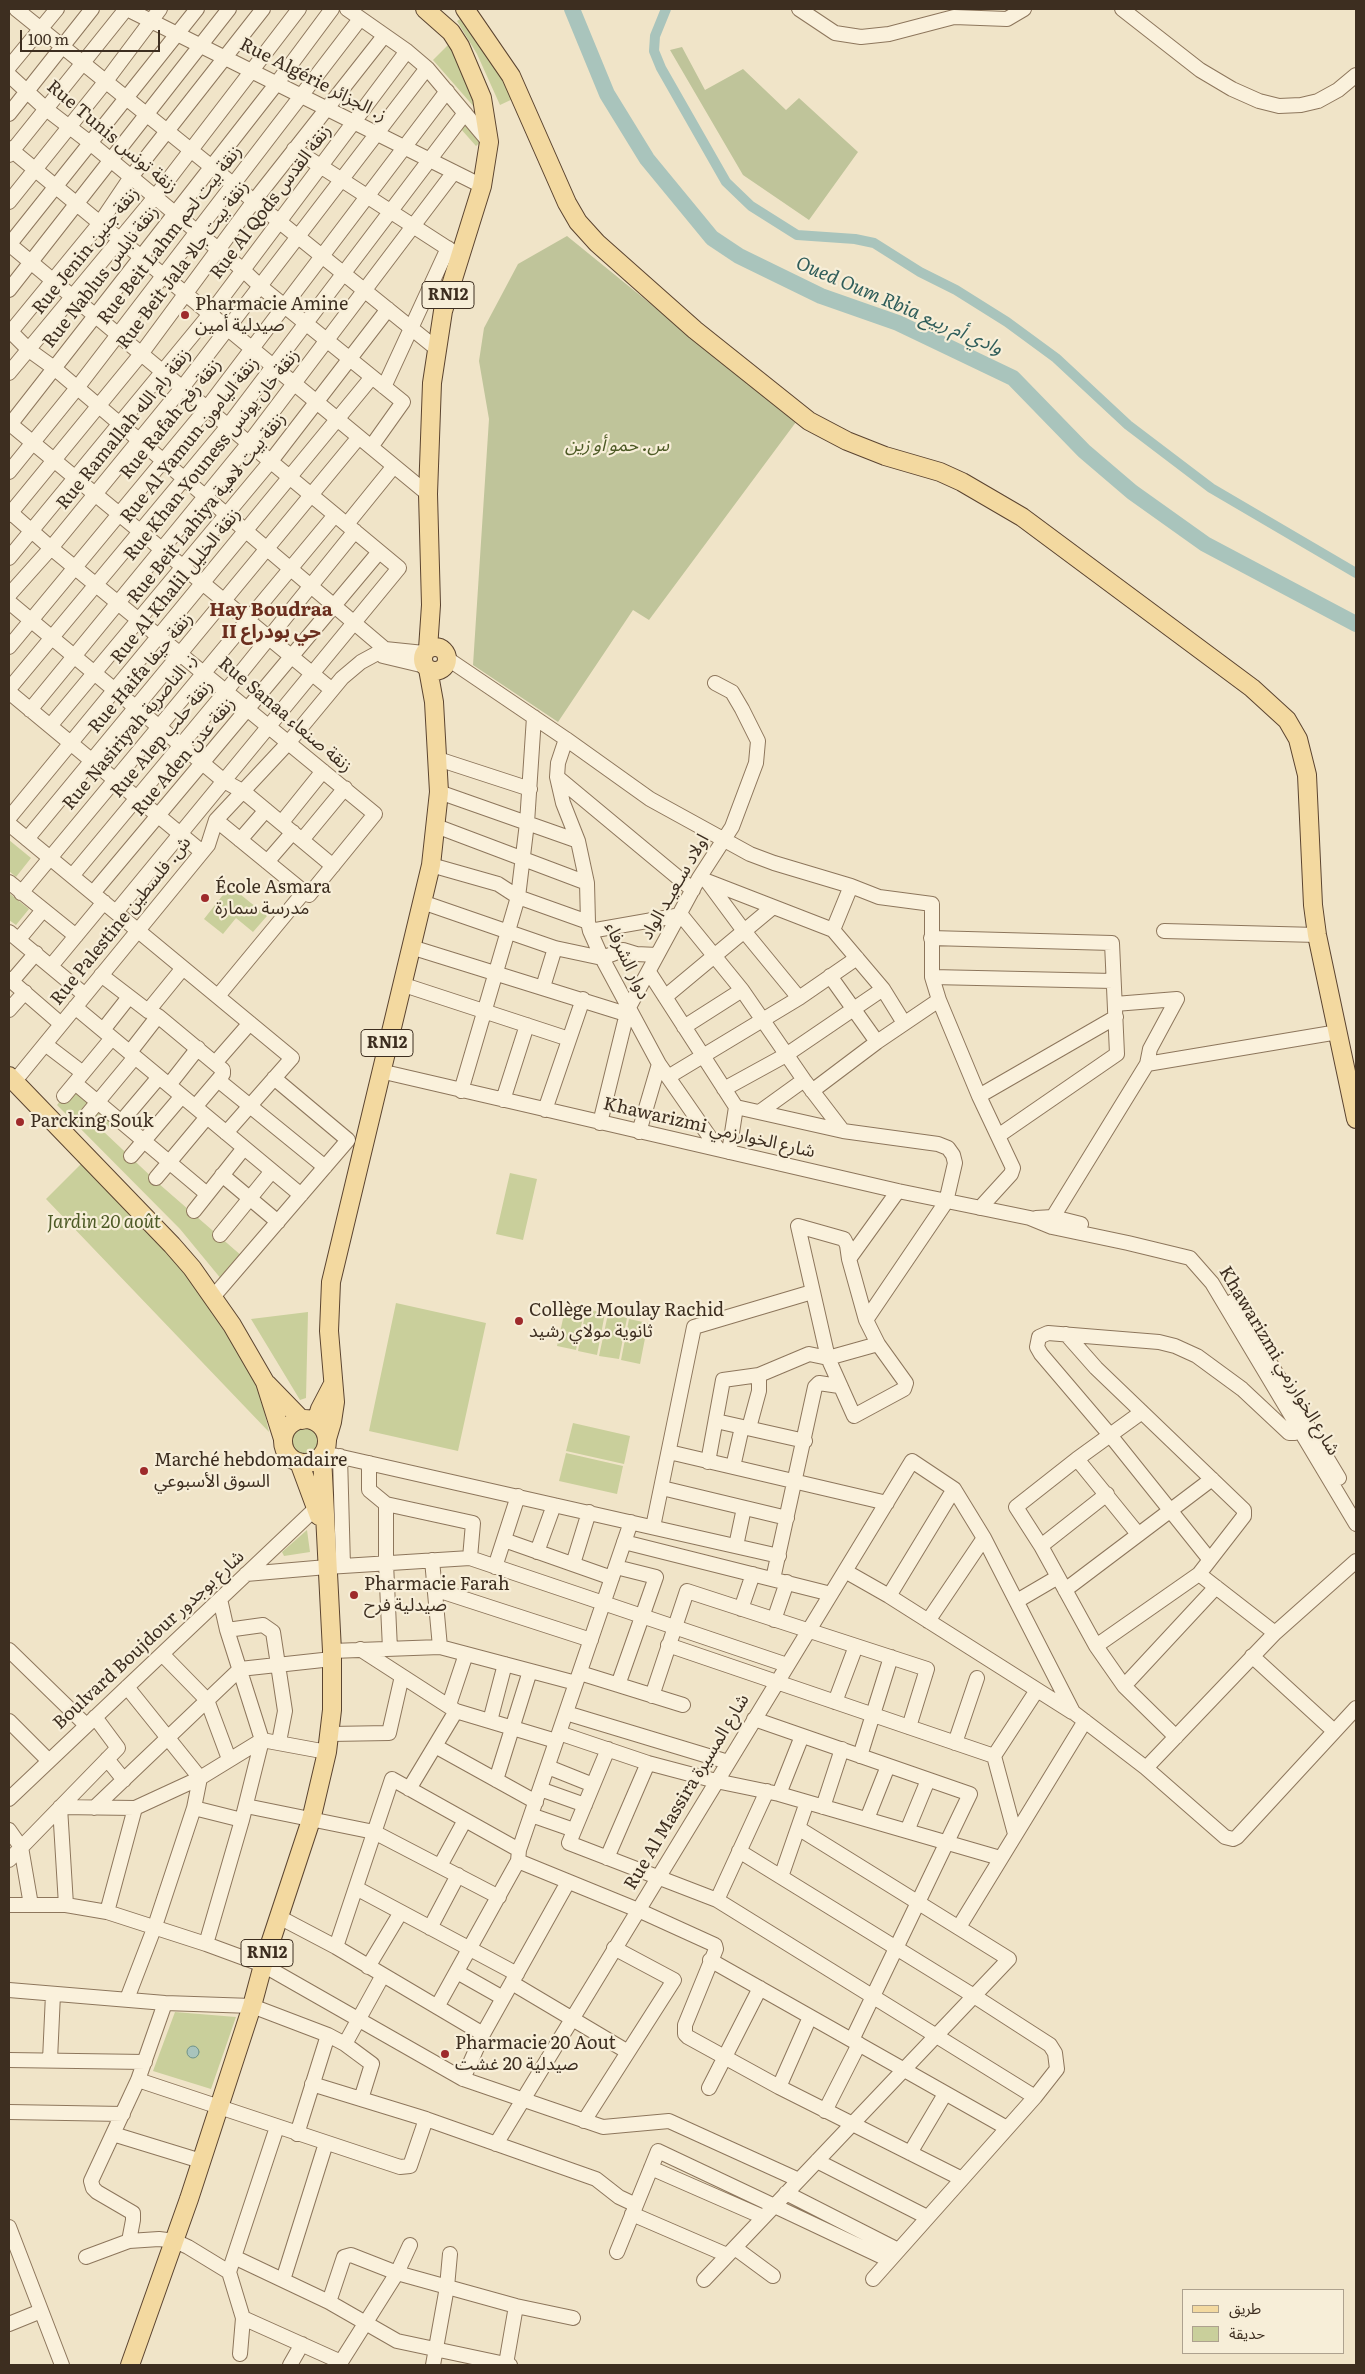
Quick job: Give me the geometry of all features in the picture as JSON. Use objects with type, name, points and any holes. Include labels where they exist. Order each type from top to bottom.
[{"type":"main road","name":"RN12","points":[[324,1529],[328,1451],[334,1408],[329,1330],[331,1282],[380,1071],[431,865],[436,826],[439,792],[434,702],[428,494],[432,383],[454,252],[482,186],[490,142],[482,98],[460,46],[451,32],[425,9]]},
{"type":"main road","points":[[465,9],[510,76],[567,203],[578,222],[598,243],[695,330],[809,422],[870,450],[940,472],[1007,507],[1056,540],[1252,688],[1287,720],[1298,739],[1307,775],[1313,905],[1317,936],[1356,1119]]},
{"type":"main road","points":[[12,1079],[172,1245],[214,1297],[265,1382],[283,1439]]},
{"type":"main road","points":[[265,1382],[309,1421]]},
{"type":"main road","points":[[283,1439],[292,1424],[309,1421],[320,1409],[333,1383]]},
{"type":"main road","name":"RN12","points":[[309,1421],[324,1429],[328,1451]]},
{"type":"main road","name":"RN12","points":[[130,2365],[175,2241],[252,2006],[263,1965],[311,1820],[328,1752],[332,1710],[335,1566],[324,1529],[299,1462],[287,1454],[283,1439]]},
{"type":"main road","points":[[299,1462],[311,1463],[328,1451]]},
{"type":"street","points":[[9,21],[17,9],[437,349]]},
{"type":"street","points":[[9,67],[57,9]]},
{"type":"street","points":[[9,114],[92,9]]},
{"type":"street","points":[[127,9],[10,151],[77,204],[428,494]]},
{"type":"street","name":"Rue Algérie ز. الجزائر","points":[[127,9],[482,186]]},
{"type":"street","points":[[9,202],[106,81],[160,9]]},
{"type":"street","points":[[116,912],[399,568],[163,373],[74,296],[51,280],[9,244],[90,142],[128,98],[197,9]]},
{"type":"street","points":[[9,290],[229,9]]},
{"type":"street","points":[[263,9],[131,177],[100,223],[9,332],[354,622],[380,652],[434,659],[534,717],[650,799],[724,840],[774,864],[851,886],[891,900],[932,904],[932,977],[938,1000],[979,1096],[1013,1165],[1013,1171],[980,1208]]},
{"type":"street","name":"Rue Jenin زنقة جنين","points":[[9,373],[155,197],[190,149],[253,72],[299,9]]},
{"type":"street","name":"Rue Nablus زنقة نابلس","points":[[9,424],[142,258],[174,213],[277,83],[332,9]]},
{"type":"street","points":[[347,9],[407,51],[427,68],[490,142]]},
{"type":"street","points":[[799,9],[835,33],[861,37],[889,34],[954,17],[1008,19],[1024,9]]},
{"type":"street","points":[[1122,9],[1200,70],[1232,89],[1259,101],[1279,106],[1301,105],[1318,101],[1338,90],[1356,75]]},
{"type":"street","name":"Rue Beit Lahm زنقة بيت لحم","points":[[9,472],[198,232],[360,19]]},
{"type":"street","name":"Rue Beit Jala زنقة بيت جالا","points":[[9,513],[141,354],[254,200],[384,36]]},
{"type":"street","name":"Rue Al Qods زنقة القدس","points":[[9,558],[210,314],[407,51]]},
{"type":"street","name":"Rue Ramallah زنقة رام الله","points":[[9,595],[51,548],[182,388],[342,181],[376,132],[427,68]]},
{"type":"street","name":"Rue Tunis زنقة تونس","points":[[9,75],[46,109],[90,142],[261,287],[286,305],[403,402],[371,447]]},
{"type":"street","name":"Rue Rafah زنقة رفح","points":[[9,647],[206,408],[447,92]]},
{"type":"street","name":"Rue Al Yamun زنقة اليامون","points":[[9,689],[228,426],[465,113]]},
{"type":"street","points":[[294,149],[454,252],[412,328],[384,387]]},
{"type":"street","name":"Rue Khan Youness زنقة خان يونس","points":[[30,710],[248,443],[454,172]]},
{"type":"street","name":"Rue Beit Lahiya زنقة بيت لاهية","points":[[50,726],[227,515],[388,309]]},
{"type":"street","name":"Rue Al Khalil زنقة الخليل","points":[[9,818],[372,377]]},
{"type":"street","points":[[9,424],[332,690]]},
{"type":"street","name":"Rue Haifa زنقة حيفا","points":[[27,839],[359,437]]},
{"type":"street","name":"Rue Alep زنقة حلب","points":[[72,876],[311,586],[394,466]]},
{"type":"street","name":"Rue Sanaa زنقة صنعاء","points":[[9,513],[375,814],[333,866]]},
{"type":"street","name":"Rue Nasiriyah ز. الناصرية","points":[[21,893],[335,515]]},
{"type":"street","name":"Rue Aden زنقة عدن","points":[[51,966],[76,936],[98,898],[158,816],[380,552]]},
{"type":"street","points":[[9,602],[203,764],[224,781],[244,792],[333,866],[308,895],[216,820]]},
{"type":"street","name":"Rue Palestine ش. فلسطين","points":[[12,1079],[45,1044],[202,852],[212,838],[216,820],[244,792],[355,666],[380,652]]},
{"type":"street","name":"اولاد سـعيـد الواد","points":[[600,1123],[627,1011],[657,955],[732,827],[756,762],[759,746],[737,698],[732,692],[715,683]]},
{"type":"street","points":[[9,692],[202,852]]},
{"type":"street","points":[[461,1091],[486,1012],[518,897],[524,858],[534,717]]},
{"type":"street","name":"دوار الشرفاء","points":[[566,738],[558,763],[557,777],[563,803],[578,841],[587,883],[589,926],[627,1011],[668,1077],[724,1151]]},
{"type":"street","points":[[438,759],[530,789]]},
{"type":"street","points":[[282,822],[323,771]]},
{"type":"street","points":[[557,777],[700,883],[744,931],[798,998]]},
{"type":"street","points":[[267,862],[298,836],[345,788]]},
{"type":"street","points":[[439,792],[578,841]]},
{"type":"street","points":[[240,840],[266,810]]},
{"type":"street","points":[[9,824],[292,1058],[226,1133]]},
{"type":"street","points":[[436,826],[587,883]]},
{"type":"street","points":[[431,865],[498,884],[518,897],[589,926],[681,915],[715,955],[764,1019],[786,1055],[843,1131]]},
{"type":"street","points":[[9,882],[76,936]]},
{"type":"street","points":[[700,883],[773,907],[832,930],[883,989],[904,1023]]},
{"type":"street","points":[[832,930],[851,886]]},
{"type":"street","points":[[218,996],[304,892]]},
{"type":"street","points":[[422,902],[555,948],[602,958],[623,950],[636,954],[657,955]]},
{"type":"street","points":[[665,997],[773,907]]},
{"type":"street","points":[[43,910],[14,936],[85,995]]},
{"type":"street","points":[[1164,931],[1317,936]]},
{"type":"street","points":[[931,938],[1112,943],[1118,1047],[1115,1056],[998,1136]]},
{"type":"street","points":[[411,946],[627,1011]]},
{"type":"street","points":[[544,987],[555,948]]},
{"type":"street","points":[[36,953],[10,980],[61,1024]]},
{"type":"street","points":[[668,1077],[798,998],[858,958]]},
{"type":"street","points":[[86,1116],[132,1054],[153,1014],[183,968]]},
{"type":"street","points":[[649,972],[736,1108],[724,1151]]},
{"type":"street","points":[[101,975],[198,1048],[224,1072],[195,1106]]},
{"type":"street","points":[[830,976],[877,1042]]},
{"type":"street","points":[[932,977],[1113,981]]},
{"type":"street","points":[[401,984],[569,1039]]},
{"type":"street","points":[[724,1089],[786,1055],[883,989]]},
{"type":"street","points":[[684,1027],[742,990]]},
{"type":"street","points":[[9,1010],[25,992]]},
{"type":"street","points":[[64,1096],[79,1078],[108,1034],[129,997]]},
{"type":"street","points":[[545,1110],[582,999]]},
{"type":"street","points":[[979,1096],[1115,1010],[1177,999],[1150,1049],[1147,1064],[1053,1222]]},
{"type":"street","points":[[762,1111],[808,1086],[938,1000]]},
{"type":"street","points":[[75,1007],[301,1195]]},
{"type":"street","points":[[215,1063],[250,1023]]},
{"type":"street","points":[[503,1100],[527,1025]]},
{"type":"street","points":[[1147,1064],[1338,1032]]},
{"type":"street","points":[[45,1044],[79,1078],[97,1102],[207,1194]]},
{"type":"street","points":[[121,1122],[198,1048]]},
{"type":"street","points":[[638,1132],[659,1064]]},
{"type":"street","name":"Khawarizmi شارع الخوارزمي","points":[[380,1071],[946,1202],[1053,1222],[1129,1239],[1178,1254],[1196,1262],[1259,1353],[1339,1487],[1356,1524]]},
{"type":"street","points":[[214,1297],[348,1140],[274,1078]]},
{"type":"street","points":[[218,1080],[325,1167]]},
{"type":"street","points":[[132,1156],[182,1096]]},
{"type":"street","points":[[736,1108],[762,1111],[843,1131],[938,1144],[948,1148],[955,1163],[946,1202],[866,1320]]},
{"type":"street","points":[[156,1178],[207,1117]]},
{"type":"street","points":[[194,1211],[244,1148]]},
{"type":"street","points":[[220,1235],[272,1171]]},
{"type":"street","points":[[222,1175],[278,1222]]},
{"type":"street","points":[[849,1259],[898,1191]]},
{"type":"street","points":[[798,1226],[844,1239],[866,1320],[878,1344],[906,1383],[904,1389],[856,1417],[853,1415],[828,1358],[812,1292],[798,1226]]},
{"type":"street","points":[[653,1527],[694,1327],[812,1292]]},
{"type":"street","points":[[1210,1560],[1037,1347],[1039,1337],[1043,1334],[1066,1334],[1159,1342],[1175,1346],[1197,1356],[1242,1389],[1289,1433],[1304,1429]]},
{"type":"street","points":[[1066,1334],[1096,1368],[1245,1512],[1198,1574],[1096,1646]]},
{"type":"street","points":[[708,1462],[723,1380],[759,1375],[809,1354],[828,1358],[878,1344]]},
{"type":"street","points":[[733,1467],[759,1391],[759,1375]]},
{"type":"street","points":[[773,1579],[816,1385],[839,1386]]},
{"type":"street","points":[[1142,1412],[1077,1459],[1016,1507],[1042,1546],[1096,1646],[1124,1686],[1176,1737]]},
{"type":"street","points":[[716,1421],[805,1441]]},
{"type":"street","points":[[335,1566],[328,1451],[369,1463],[779,1556]]},
{"type":"street","points":[[669,1452],[887,1503]]},
{"type":"street","points":[[1077,1459],[1138,1534]]},
{"type":"street","name":"Rue Al Massira شارع المسيرة","points":[[496,2144],[912,1461],[954,1489]]},
{"type":"street","points":[[369,1463],[368,1490],[386,1504],[472,1523],[474,1525],[470,1558]]},
{"type":"street","points":[[1065,1590],[1212,1479]]},
{"type":"street","name":"Khawarizmi شارع الخوارزمي","points":[[1339,1487],[1356,1507]]},
{"type":"street","points":[[662,1488],[787,1518]]},
{"type":"street","points":[[889,1596],[954,1489],[984,1538],[1017,1600],[1072,1712]]},
{"type":"street","points":[[1042,1546],[1107,1494]]},
{"type":"street","points":[[495,1567],[518,1496]]},
{"type":"street","points":[[386,1504],[386,1563],[390,1649]]},
{"type":"street","points":[[537,1552],[554,1505]]},
{"type":"street","name":"Boulvard Boujdour شارع بوجدور","points":[[10,1795],[316,1508]]},
{"type":"street","points":[[736,1546],[744,1508]]},
{"type":"street","points":[[573,1564],[588,1512]]},
{"type":"street","points":[[437,2007],[499,1897],[519,1856],[631,1522]]},
{"type":"street","points":[[928,1621],[984,1538]]},
{"type":"street","points":[[504,1540],[573,1564],[614,1573],[656,1577],[618,1685]]},
{"type":"street","points":[[624,1542],[831,1594]]},
{"type":"street","points":[[246,1574],[335,1566],[470,1558],[787,1665]]},
{"type":"street","points":[[432,1560],[440,1648]]},
{"type":"street","points":[[1146,1768],[1275,1633],[1356,1561]]},
{"type":"street","points":[[845,1571],[889,1596],[1085,1721],[1146,1768],[1225,1837],[1233,1839],[1237,1837],[1356,1708]]},
{"type":"street","points":[[741,1609],[753,1574]]},
{"type":"street","points":[[1198,1574],[1275,1633]]},
{"type":"street","points":[[1017,1600],[1058,1577]]},
{"type":"street","points":[[774,1620],[787,1582]]},
{"type":"street","points":[[1124,1686],[1216,1587]]},
{"type":"street","points":[[434,1589],[591,1640]]},
{"type":"street","points":[[652,1696],[686,1591],[928,1670],[909,1727]]},
{"type":"street","points":[[206,1944],[244,1813],[262,1740],[227,1630],[220,1599]]},
{"type":"street","points":[[227,1630],[260,1625],[269,1628],[274,1636],[285,1711],[279,1742]]},
{"type":"street","points":[[668,1645],[994,1756]]},
{"type":"street","points":[[835,1702],[856,1646]]},
{"type":"street","points":[[94,1808],[240,1670],[279,1665],[359,1649],[440,1648],[530,1671],[618,1685],[682,1706]]},
{"type":"street","points":[[359,1649],[453,1708],[490,1721],[512,1728],[608,1749],[648,1763],[716,1781],[773,1792],[1000,1858]]},
{"type":"street","points":[[9,1860],[118,1748],[90,1721],[10,1654]]},
{"type":"street","points":[[162,1654],[207,1700],[229,1759]]},
{"type":"street","points":[[409,1789],[436,1746],[453,1708],[466,1654]]},
{"type":"street","points":[[1252,1656],[1334,1731]]},
{"type":"street","points":[[860,1756],[891,1657]]},
{"type":"street","points":[[490,1721],[505,1664]]},
{"type":"street","points":[[496,1780],[530,1671]]},
{"type":"street","points":[[330,1734],[389,1734],[402,1676]]},
{"type":"street","points":[[956,1743],[977,1678]]},
{"type":"street","points":[[127,1687],[200,1778],[194,1808],[155,1926],[127,1999]]},
{"type":"street","points":[[1015,1834],[994,1756],[1037,1690]]},
{"type":"street","points":[[566,1713],[728,1762]]},
{"type":"street","points":[[754,1719],[970,1794],[873,1996],[826,2111]]},
{"type":"street","points":[[9,1721],[48,1761]]},
{"type":"street","points":[[959,1927],[1085,1721]]},
{"type":"street","points":[[717,1900],[739,1851],[802,1736]]},
{"type":"street","points":[[60,1807],[135,1808],[200,1778],[262,1740],[328,1752]]},
{"type":"street","points":[[436,1746],[536,1802],[574,1830]]},
{"type":"street","points":[[608,1749],[569,1843],[717,1900],[1035,2097]]},
{"type":"street","points":[[823,1807],[842,1749]]},
{"type":"street","points":[[107,1760],[124,1780]]},
{"type":"street","points":[[607,1858],[648,1763]]},
{"type":"street","points":[[866,1819],[888,1766]]},
{"type":"street","points":[[548,1767],[593,1784]]},
{"type":"street","points":[[336,1948],[392,1779],[466,1820],[519,1856],[568,1882],[638,1910],[715,1945],[716,1949],[710,1960],[684,2030],[688,2037],[779,2087],[962,2179]]},
{"type":"street","points":[[906,1831],[928,1780]]},
{"type":"street","points":[[536,1802],[585,1805]]},
{"type":"street","points":[[781,1877],[807,1802]]},
{"type":"street","points":[[60,1807],[66,1904]]},
{"type":"street","points":[[107,1912],[135,1808]]},
{"type":"street","points":[[194,1808],[311,1820],[374,1832],[499,1897]]},
{"type":"street","points":[[440,1866],[466,1820]]},
{"type":"street","points":[[704,2280],[1009,1959],[798,1828]]},
{"type":"street","points":[[9,1830],[21,1847],[31,1905]]},
{"type":"street","points":[[739,1851],[974,1996],[1050,2045],[1055,2054],[1057,2069],[1035,2097],[872,2279]]},
{"type":"street","points":[[430,1928],[458,1875]]},
{"type":"street","points":[[463,2079],[483,2034],[568,1882]]},
{"type":"street","points":[[356,1888],[470,1949],[571,2018],[628,2052]]},
{"type":"street","points":[[9,1905],[66,1904],[107,1912],[155,1926],[263,1965],[463,2079],[584,2121],[609,2127],[669,2121],[799,2180]]},
{"type":"street","points":[[368,1967],[401,1912]]},
{"type":"street","points":[[278,1918],[336,1948],[483,2034]]},
{"type":"street","points":[[584,2121],[674,1979],[614,1948]]},
{"type":"street","points":[[710,1960],[1007,2128]]},
{"type":"street","points":[[457,1972],[503,1998]]},
{"type":"street","points":[[345,2044],[383,1975]]},
{"type":"street","points":[[709,2088],[723,2057],[760,1988]]},
{"type":"street","points":[[9,1990],[165,2002],[252,2006],[328,2035],[368,2059],[372,2064],[361,2099]]},
{"type":"street","points":[[50,2060],[54,1994]]},
{"type":"street","points":[[129,2241],[133,2213],[103,2196],[93,2188],[92,2184],[138,2080],[165,2002]]},
{"type":"street","points":[[779,2087],[810,2017]]},
{"type":"street","points":[[297,2134],[328,2035]]},
{"type":"street","points":[[9,2060],[145,2062]]},
{"type":"street","points":[[138,2080],[297,2134],[406,2167],[412,2161],[426,2119]]},
{"type":"street","points":[[312,2084],[426,2119],[596,2179],[634,2210],[731,2251],[773,2276]]},
{"type":"street","points":[[910,2153],[945,2094]]},
{"type":"street","points":[[9,2112],[122,2114]]},
{"type":"street","points":[[228,2272],[277,2127]]},
{"type":"street","points":[[113,2134],[201,2161]]},
{"type":"street","points":[[283,2280],[326,2143]]},
{"type":"street","points":[[617,2252],[651,2168],[660,2152],[775,2205],[894,2255]]},
{"type":"street","points":[[817,2161],[927,2217]]},
{"type":"street","points":[[651,2168],[764,2217]]},
{"type":"street","points":[[786,2193],[894,2255]]},
{"type":"street","points":[[10,2233],[41,2311],[59,2364]]},
{"type":"street","points":[[86,2256],[129,2241],[149,2238],[175,2241],[199,2253],[228,2272],[243,2318],[240,2354]]},
{"type":"street","points":[[243,2318],[302,2344],[340,2364],[397,2273],[410,2245]]},
{"type":"street","points":[[329,2302],[345,2255],[351,2254],[397,2273],[516,2306],[572,2318]]},
{"type":"street","points":[[433,2365],[450,2254]]},
{"type":"street","points":[[234,2257],[329,2302],[364,2324],[397,2340],[508,2365],[516,2306]]},
{"type":"street","points":[[9,2324],[41,2311]]},
{"type":"street","points":[[290,2365],[302,2344]]},
{"type":"green space","points":[[465,16],[517,97],[500,105],[477,54],[457,21]]},
{"type":"green space","points":[[450,43],[477,107],[475,108],[433,60]]},
{"type":"green space","points":[[682,47],[705,90],[743,69],[786,110],[799,98],[858,152],[809,220],[743,175],[670,50]]},
{"type":"green space","points":[[466,121],[483,140],[476,146],[460,128]]},
{"type":"green space","name":"س. حمو أو زين","points":[[567,236],[796,422],[649,620],[633,610],[558,722],[473,665],[489,419],[479,361],[484,328],[518,264]]},
{"type":"green space","points":[[9,840],[31,858],[16,877],[9,871]]},
{"type":"green space","points":[[230,886],[267,916],[253,932],[236,918],[223,934],[204,919]]},
{"type":"green space","points":[[9,893],[29,909],[16,925],[9,920]]},
{"type":"green space","points":[[75,1084],[115,1118],[104,1132],[158,1183],[243,1257],[222,1280],[180,1229],[57,1105]]},
{"type":"green space","name":"Jardin 20 août","points":[[82,1163],[168,1253],[198,1290],[258,1384],[269,1432],[46,1199]]},
{"type":"green space","points":[[510,1173],[537,1179],[523,1240],[496,1234]]},
{"type":"green space","points":[[396,1303],[486,1323],[458,1451],[369,1431]]},
{"type":"green space","points":[[566,1305],[585,1308],[576,1350],[557,1346]]},
{"type":"green space","points":[[586,1309],[605,1313],[597,1355],[578,1351]]},
{"type":"green space","points":[[308,1312],[306,1398],[300,1400],[251,1319]]},
{"type":"green space","points":[[608,1314],[627,1318],[619,1359],[599,1356]]},
{"type":"green space","points":[[629,1319],[648,1323],[640,1364],[621,1360]]},
{"type":"green space","points":[[573,1423],[630,1436],[624,1464],[566,1451]]},
{"type":"green space","points":[[305,1424],[317,1429],[322,1441],[317,1453],[305,1458],[293,1453],[288,1441],[293,1429]]},
{"type":"green space","points":[[566,1453],[623,1466],[617,1494],[559,1481]]},
{"type":"green space","points":[[307,1530],[310,1552],[284,1556],[282,1552]]},
{"type":"green space","points":[[175,2012],[236,2017],[211,2089],[153,2071]]},
{"type":"water","points":[[191,2046],[195,2046],[199,2052],[195,2058],[191,2058],[187,2054],[187,2050]]},
{"type":"waterway","name":"Oued Oum Rbia وادي أم ربيع","points":[[572,9],[607,94],[647,159],[712,238],[739,256],[821,296],[898,323],[1013,378],[1084,451],[1132,492],[1205,544],[1356,624]]},
{"type":"waterway","points":[[666,9],[655,36],[654,51],[661,68],[726,182],[751,206],[797,235],[855,239],[874,243],[920,272],[956,290],[1007,322],[1056,358],[1128,425],[1211,488],[1356,573]]},
{"type":"place","name":"Pharmacie Amine صيدلية أمين","points":[[185,315]]},
{"type":"place","name":"École Asmara مدرسة سمارة","points":[[205,898]]},
{"type":"place","name":"Parcking Souk","points":[[20,1122]]},
{"type":"place","name":"Collège Moulay Rachid ثانوية مولاي رشيد","points":[[519,1321]]},
{"type":"place","name":"Marché hebdomadaire السوق الأسبوعي","points":[[144,1471]]},
{"type":"place","name":"Pharmacie Farah صيدلية فرح","points":[[354,1595]]},
{"type":"place","name":"Pharmacie 20 Aout صيدلية 20 غشت","points":[[445,2054]]},
{"type":"district","name":"Hay Boudraa II حي بودراع","points":[[271,621]]}]
